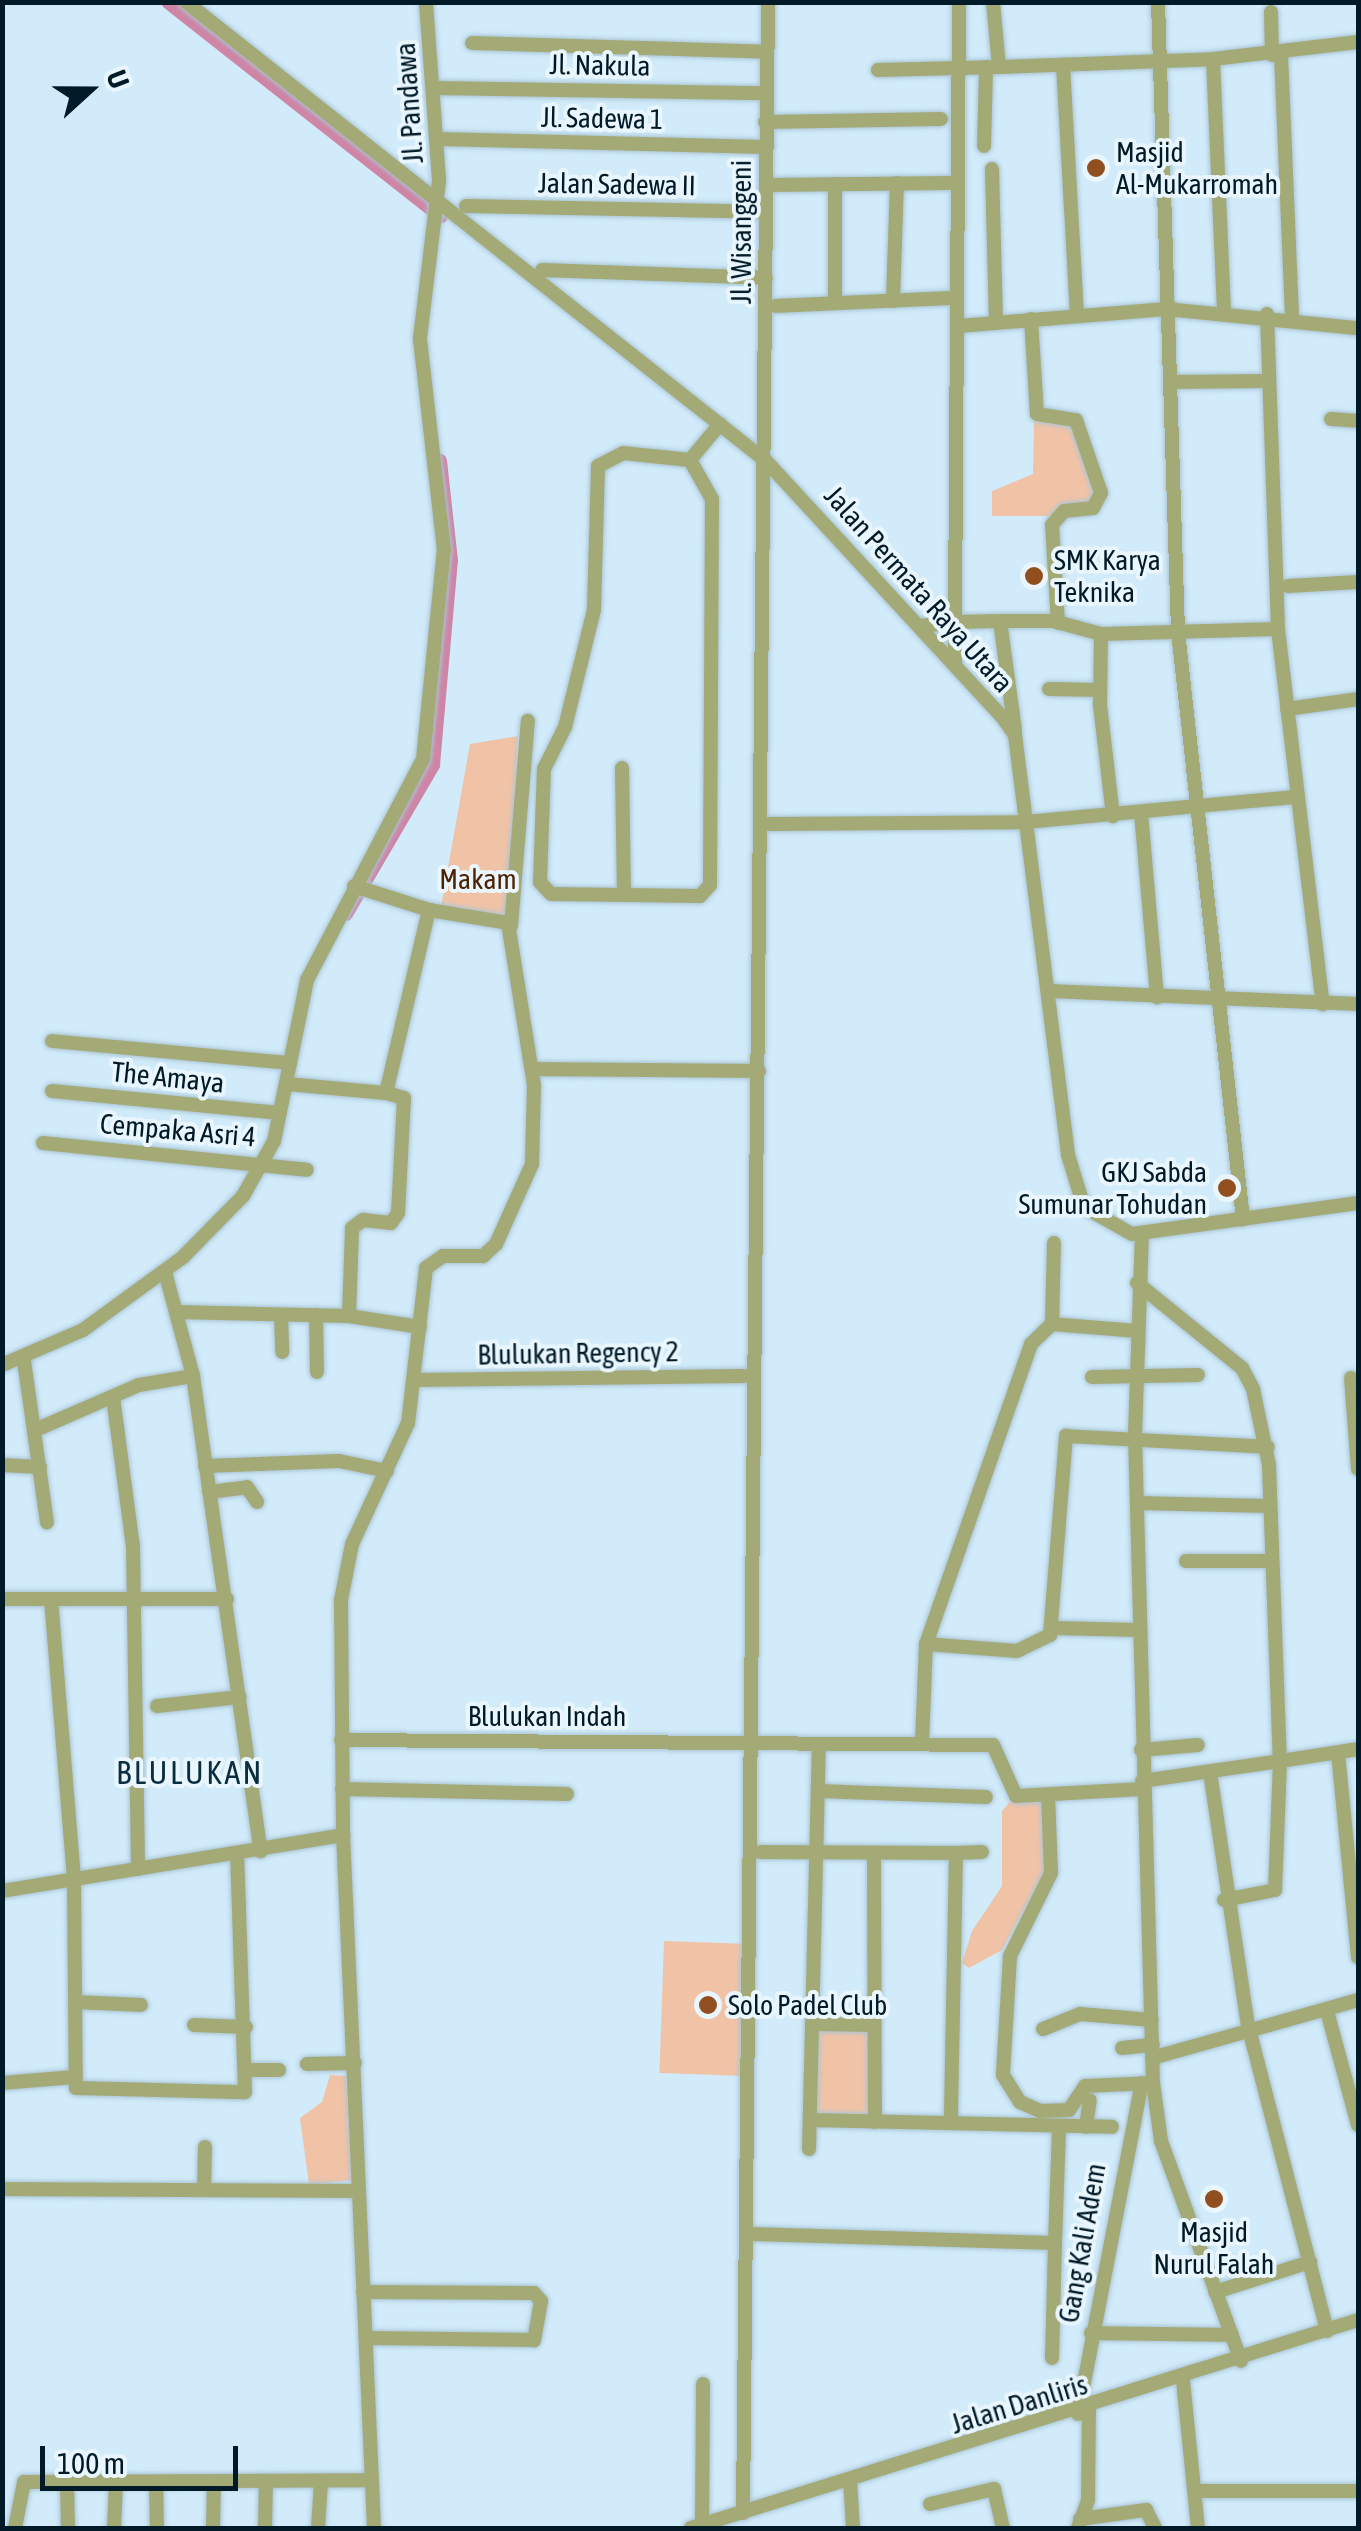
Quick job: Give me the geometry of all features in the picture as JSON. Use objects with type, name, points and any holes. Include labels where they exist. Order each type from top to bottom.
[{"type":"street","name":"Jalan Permata Raya Utara","points":[[186,2],[435,206],[717,427],[766,471],[919,626],[1015,735],[1078,1200],[1109,1228],[1142,1234],[1358,1202]]},
{"type":"street","name":"Jl. Pandawa","points":[[24,1361],[165,1272],[232,1208],[264,1163],[291,1085],[289,1062],[307,980],[362,890],[420,770],[438,661],[444,535],[420,338],[435,206],[438,139],[426,2]]},
{"type":"street","name":"Jl. Wisanggeni","points":[[743,2513],[750,2234],[768,2]]},
{"type":"street","points":[[955,664],[959,2]]},
{"type":"street","points":[[984,146],[993,67],[993,2]]},
{"type":"street","points":[[1158,2],[1178,632],[1242,1219]]},
{"type":"street","points":[[1271,12],[1277,54],[1292,318]]},
{"type":"street","points":[[472,42],[767,52]]},
{"type":"street","points":[[878,70],[1213,59],[1358,42]]},
{"type":"street","points":[[1213,59],[1224,312]]},
{"type":"street","points":[[1063,65],[1078,314]]},
{"type":"street","name":"Jl. Nakula","points":[[434,88],[766,93]]},
{"type":"street","points":[[766,122],[941,119]]},
{"type":"street","name":"Jl. Sadewa 1","points":[[438,139],[766,147]]},
{"type":"street","points":[[992,169],[996,324]]},
{"type":"street","points":[[894,301],[897,183]]},
{"type":"street","points":[[766,185],[951,183]]},
{"type":"street","points":[[835,184],[835,303]]},
{"type":"street","name":"Jalan Sadewa II","points":[[466,206],[766,212]]},
{"type":"street","points":[[542,270],[766,278]]},
{"type":"street","points":[[776,306],[950,298]]},
{"type":"street","points":[[959,326],[1166,308],[1267,314],[1358,328]]},
{"type":"street","points":[[1267,314],[1278,629],[1323,1004]]},
{"type":"street","points":[[1031,319],[1037,414],[1076,420],[1101,493],[1096,506],[1064,510],[1052,525],[1058,623]]},
{"type":"street","points":[[1173,382],[1267,381]]},
{"type":"street","points":[[1330,419],[1358,420]]},
{"type":"street","points":[[690,460],[717,427]]},
{"type":"street","points":[[623,453],[690,460],[706,481],[713,513],[710,886],[696,896],[542,888],[544,768],[565,727],[594,610],[599,463],[623,453]]},
{"type":"street","points":[[1288,586],[1358,582]]},
{"type":"street","points":[[919,626],[1000,621],[1058,623],[1101,634],[1278,629]]},
{"type":"street","points":[[1000,621],[1015,735]]},
{"type":"street","points":[[1101,634],[1100,690],[1114,816]]},
{"type":"street","points":[[1049,689],[1100,690]]},
{"type":"street","points":[[1288,709],[1358,699]]},
{"type":"street","points":[[374,2528],[343,1835],[341,1740],[346,1568],[405,1436],[429,1264],[486,1254],[524,1189],[534,1144],[532,1069],[511,926],[528,721]]},
{"type":"street","points":[[622,768],[624,893]]},
{"type":"street","points":[[769,824],[1026,822],[1298,797]]},
{"type":"street","points":[[1141,813],[1157,997]]},
{"type":"street","points":[[362,890],[428,910],[511,926]]},
{"type":"street","points":[[386,1093],[428,910]]},
{"type":"street","points":[[1050,991],[1358,1004]]},
{"type":"street","points":[[52,1041],[289,1062]]},
{"type":"street","points":[[532,1069],[759,1072]]},
{"type":"street","points":[[291,1085],[404,1098],[398,1213],[392,1223],[353,1226],[350,1316]]},
{"type":"street","name":"The Amaya","points":[[52,1091],[280,1114]]},
{"type":"street","name":"Cempaka Asri 4","points":[[44,1143],[307,1170]]},
{"type":"street","points":[[1142,1234],[1137,1280],[1135,1436],[1142,1785],[1152,2020],[1147,2083],[1161,2141],[1241,2361]]},
{"type":"street","points":[[922,1744],[926,1644],[1027,1355],[1052,1324],[1054,1243]]},
{"type":"street","points":[[165,1272],[193,1376],[261,1851]]},
{"type":"street","points":[[1137,1280],[1242,1368],[1268,1447],[1280,1762],[1275,1890],[1224,1900]]},
{"type":"street","points":[[176,1312],[350,1316],[420,1328]]},
{"type":"street","points":[[281,1314],[282,1352]]},
{"type":"street","points":[[316,1315],[316,1372]]},
{"type":"street","points":[[1052,1324],[1137,1331]]},
{"type":"street","points":[[2,1365],[24,1361],[40,1428],[47,1522]]},
{"type":"street","points":[[40,1428],[113,1397],[193,1376]]},
{"type":"street","name":"Blulukan Regency 2","points":[[414,1380],[744,1376]]},
{"type":"street","points":[[1092,1376],[1198,1376]]},
{"type":"street","points":[[1351,1378],[1358,1469]]},
{"type":"street","points":[[113,1397],[133,1596],[138,1868]]},
{"type":"street","points":[[1054,1628],[1062,1441],[1073,1433],[1268,1447]]},
{"type":"street","points":[[205,1466],[340,1460],[387,1471]]},
{"type":"street","points":[[2,1465],[40,1467]]},
{"type":"street","points":[[209,1492],[247,1487],[257,1502]]},
{"type":"street","points":[[1137,1503],[1268,1506]]},
{"type":"street","points":[[1186,1561],[1270,1561]]},
{"type":"street","points":[[51,1598],[74,1878],[74,2076],[82,2092],[237,2096],[246,2090],[237,1855]]},
{"type":"street","points":[[2,1599],[227,1599]]},
{"type":"street","points":[[926,1644],[1022,1650],[1054,1628],[1138,1630]]},
{"type":"street","points":[[157,1706],[240,1697]]},
{"type":"street","name":"Blulukan Indah","points":[[341,1740],[993,1745],[1004,1758],[1013,1794],[1048,1794]]},
{"type":"street","points":[[1141,1750],[1198,1745]]},
{"type":"street","points":[[1147,2083],[1085,2086],[1068,2110],[1040,2111],[1025,2107],[1003,2075],[1007,1969],[1051,1874],[1048,1794],[1142,1785],[1358,1749]]},
{"type":"street","points":[[809,2149],[820,1752]]},
{"type":"street","points":[[1338,1753],[1355,1844],[1358,1954]]},
{"type":"street","points":[[1210,1772],[1224,1900],[1248,2025],[1326,2331]]},
{"type":"street","points":[[342,1790],[567,1794]]},
{"type":"street","points":[[820,1792],[986,1797]]},
{"type":"street","points":[[2,1891],[343,1835]]},
{"type":"street","points":[[761,1852],[874,1857],[982,1852]]},
{"type":"street","points":[[952,2122],[956,1852]]},
{"type":"street","points":[[874,1857],[876,2122]]},
{"type":"street","points":[[1122,2048],[1152,2052],[1358,2000]]},
{"type":"street","points":[[76,2002],[141,2004]]},
{"type":"street","points":[[1327,2010],[1358,2125]]},
{"type":"street","points":[[1043,2029],[1080,2014],[1152,2020]]},
{"type":"street","points":[[813,2024],[873,2025]]},
{"type":"street","points":[[194,2025],[246,2027]]},
{"type":"street","points":[[307,2064],[355,2063]]},
{"type":"street","points":[[246,2070],[278,2070]]},
{"type":"street","points":[[2,2082],[74,2076]]},
{"type":"street","name":"Gang Kali Adem","points":[[1079,2524],[1088,2500],[1083,2412],[1091,2334],[1147,2083]]},
{"type":"street","points":[[1086,2127],[1090,2100]]},
{"type":"street","points":[[811,2120],[1112,2128]]},
{"type":"street","points":[[1052,2358],[1059,2126]]},
{"type":"street","points":[[204,2188],[205,2147]]},
{"type":"street","points":[[2,2189],[358,2191]]},
{"type":"street","points":[[750,2234],[1054,2243]]},
{"type":"street","points":[[1215,2292],[1310,2262]]},
{"type":"street","points":[[363,2292],[534,2293],[541,2301],[534,2340],[367,2338]]},
{"type":"street","name":"Jalan Danliris","points":[[697,2527],[1183,2381],[1358,2320]]},
{"type":"street","points":[[1091,2334],[1232,2335]]},
{"type":"street","points":[[1183,2381],[1198,2491],[1198,2528]]},
{"type":"street","points":[[697,2527],[704,2384]]},
{"type":"street","points":[[318,2528],[321,2480]]},
{"type":"street","points":[[15,2528],[20,2485],[365,2480]]},
{"type":"street","points":[[850,2480],[854,2528]]},
{"type":"street","points":[[214,2481],[214,2528]]},
{"type":"street","points":[[266,2481],[266,2528]]},
{"type":"street","points":[[68,2482],[68,2528]]},
{"type":"street","points":[[114,2528],[116,2482]]},
{"type":"street","points":[[156,2482],[157,2528]]},
{"type":"street","points":[[930,2504],[994,2489],[1003,2528]]},
{"type":"street","points":[[1198,2491],[1358,2491]]},
{"type":"street","points":[[1079,2524],[1146,2510],[1155,2528]]},
{"type":"green space","points":[[1072,420],[1097,500],[1053,516],[992,516],[992,491],[1033,474],[1034,421]]},
{"type":"green space","name":"Makam","points":[[518,736],[508,918],[441,907],[470,744]]},
{"type":"green space","points":[[1013,1798],[1044,1800],[1047,1867],[1002,1950],[969,1968],[962,1963],[972,1931],[1002,1886],[1002,1811]]},
{"type":"green space","name":"Solo Padel Club","points":[[664,1941],[750,1944],[745,2076],[659,2073]]},
{"type":"green space","points":[[817,2028],[869,2029],[867,2117],[815,2116]]},
{"type":"green space","points":[[330,2075],[346,2076],[352,2180],[309,2185],[300,2118],[322,2102]]},
{"type":"waterway","points":[[168,2],[441,217]]},
{"type":"waterway","points":[[346,914],[433,765],[451,561],[440,461]]},
{"type":"place","name":"Masjid Al-Mukarromah","points":[[1096,168]]},
{"type":"place","name":"SMK Karya Teknika","points":[[1034,576]]},
{"type":"place","name":"GKJ Sabda Sumunar Tohudan","points":[[1227,1188]]},
{"type":"place","name":"Solo Padel Club","points":[[708,2005]]},
{"type":"place","name":"Masjid Nurul Falah","points":[[1214,2199]]},
{"type":"district","name":"BLULUKAN","points":[[190,1773]]}]
